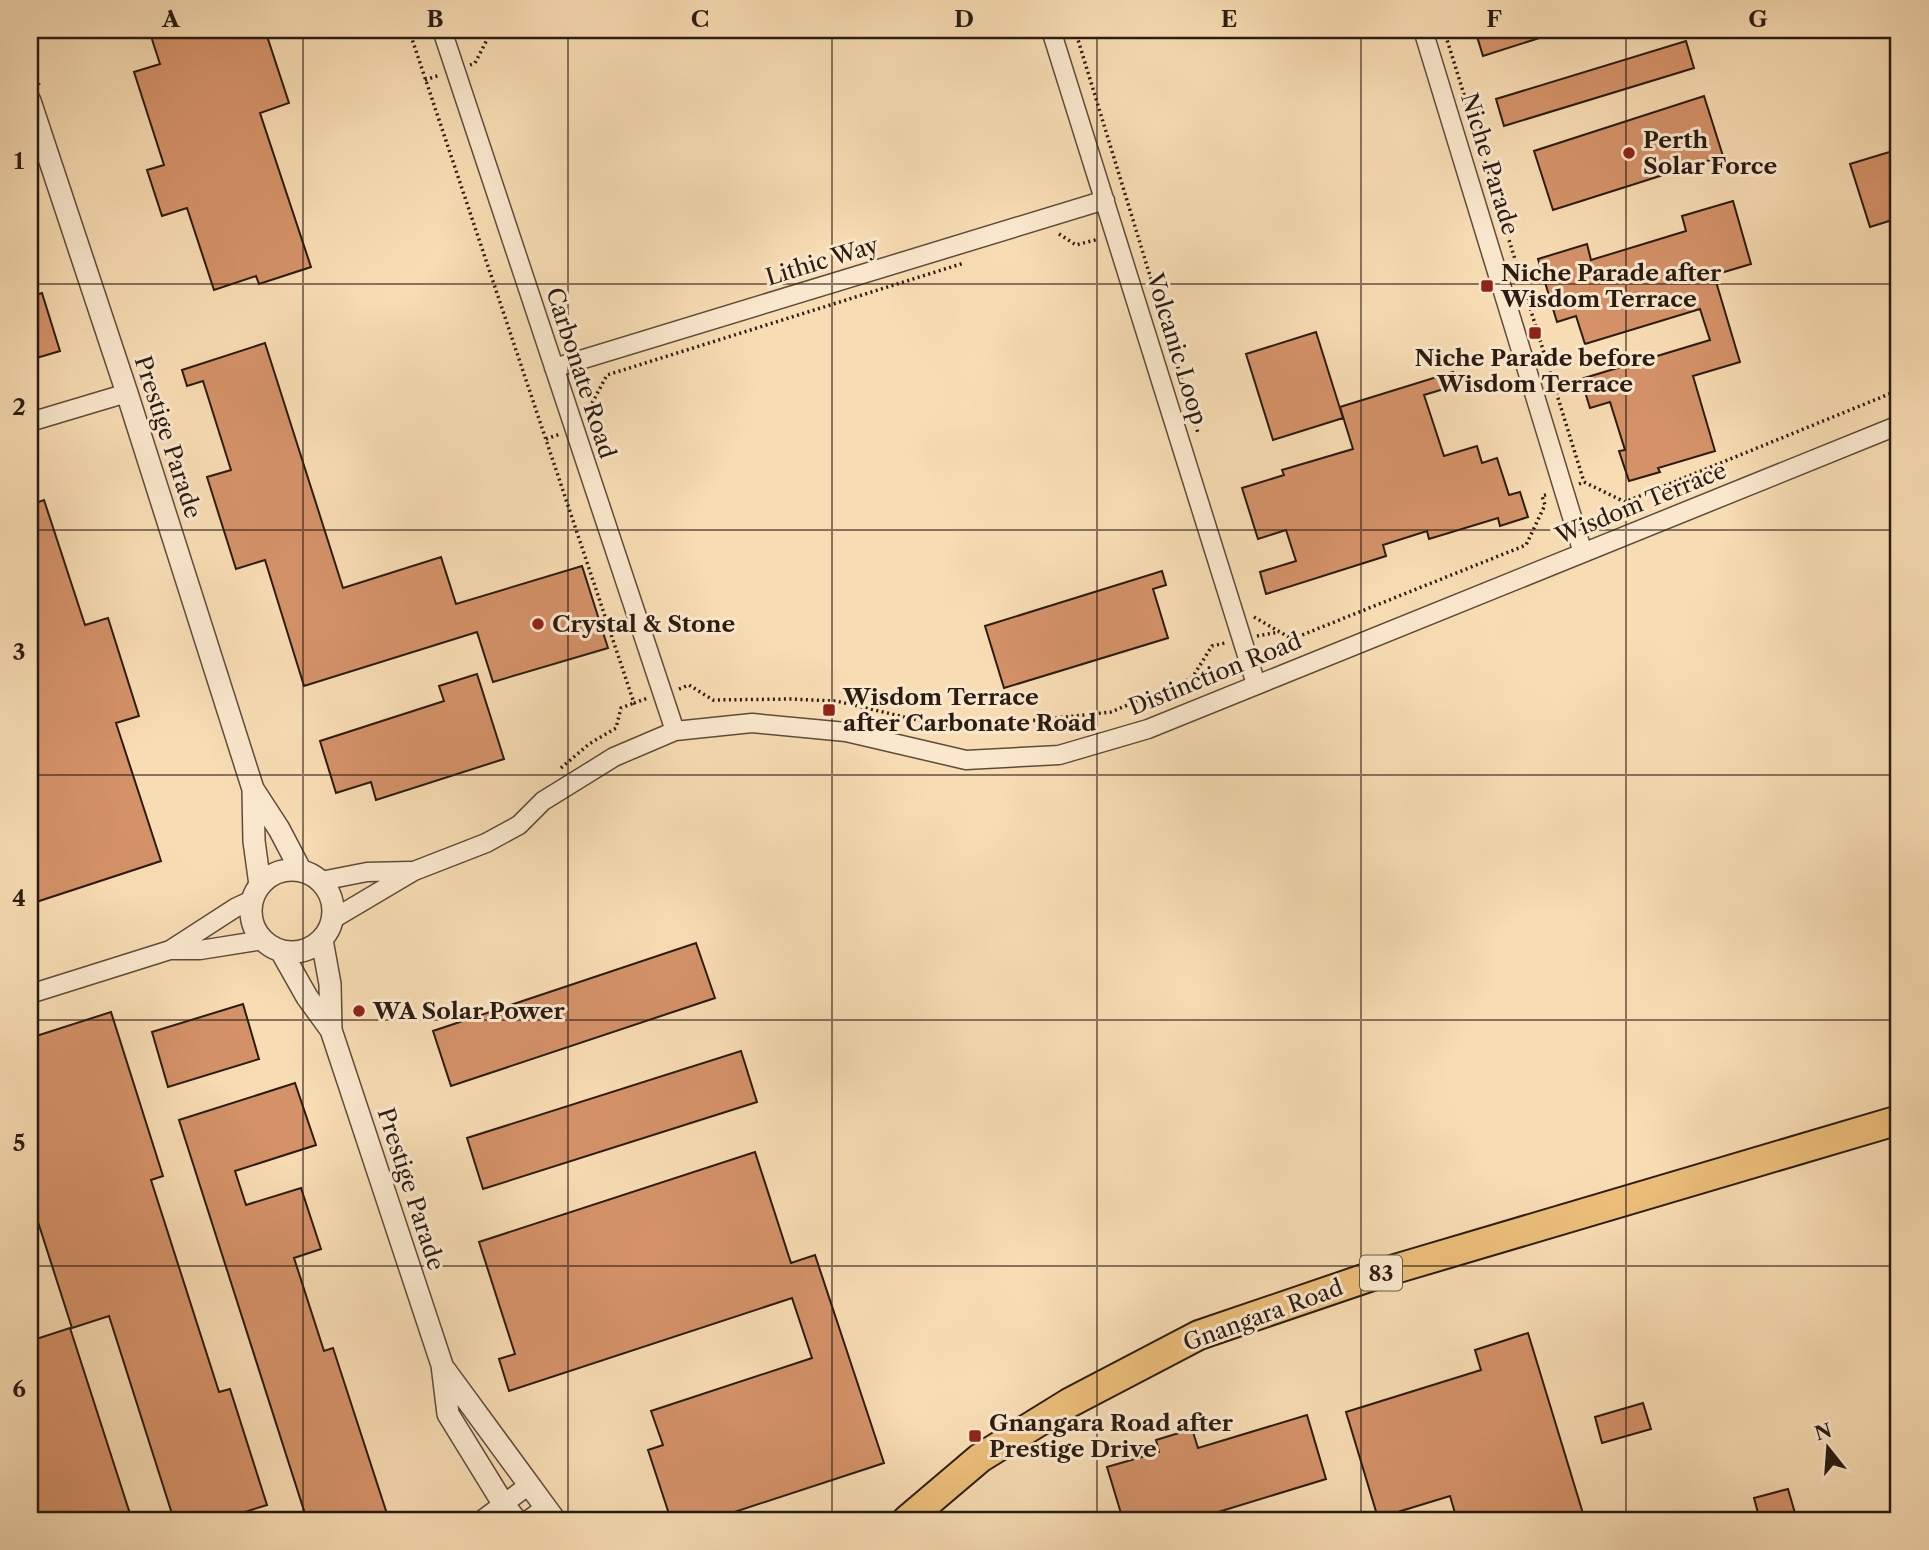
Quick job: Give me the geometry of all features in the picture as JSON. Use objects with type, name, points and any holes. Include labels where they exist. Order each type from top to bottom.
[{"type":"main road","name":"Gnangara Road","points":[[907,1520],[979,1458],[1069,1404],[1199,1335],[1378,1274],[1899,1121]]},
{"type":"street","name":"Carbonate Road","points":[[442,30],[675,731]]},
{"type":"street","name":"Volcanic Loop","points":[[1052,30],[1256,684]]},
{"type":"street","name":"Niche Parade","points":[[1423,30],[1583,553]]},
{"type":"street","name":"Prestige Parade","points":[[36,99],[253,789],[301,870]]},
{"type":"street","name":"Lithic Way","points":[[554,368],[1105,200]]},
{"type":"street","points":[[30,422],[127,393]]},
{"type":"street","name":"Wisdom Terrace","points":[[1401,626],[1899,425]]},
{"type":"street","name":"Distinction Road","points":[[333,919],[414,871],[486,843],[519,825],[544,801],[614,757],[675,731],[752,723],[846,732],[966,760],[1059,755],[1148,729],[1401,626]]},
{"type":"street","name":"Prestige Parade","points":[[253,789],[256,892]]},
{"type":"street","points":[[30,994],[170,950],[235,908],[278,872],[301,870],[312,874],[330,892],[334,905],[333,919],[322,940],[310,949],[295,952],[272,946],[170,950]]},
{"type":"street","name":"Distinction Road","points":[[321,881],[367,872],[414,871]]},
{"type":"street","points":[[256,892],[251,911],[252,922],[257,932],[272,946]]},
{"type":"street","name":"Prestige Parade","points":[[322,940],[330,984],[331,1030],[442,1365],[448,1414],[510,1512]]},
{"type":"street","name":"Prestige Parade","points":[[272,946],[331,1030]]},
{"type":"street","name":"Prestige Parade","points":[[442,1365],[529,1485],[542,1516]]},
{"type":"street","points":[[482,1520],[510,1512],[529,1485]]},
{"type":"path","points":[[408,30],[634,703]]},
{"type":"path","points":[[1075,30],[1199,437]]},
{"type":"path","points":[[1444,30],[1584,482]]},
{"type":"path","points":[[30,57],[36,99]]},
{"type":"path","points":[[1047,238],[1060,234],[1076,245],[1135,228]]},
{"type":"path","points":[[545,439],[596,424],[590,407],[607,375],[967,263]]},
{"type":"path","points":[[1251,606],[1255,619],[1292,639],[1527,545],[1545,505],[1542,496],[1584,482],[1625,502],[1899,390]]},
{"type":"path","points":[[559,769],[589,744],[616,728],[621,708],[689,685],[713,700],[836,701],[956,729],[1111,712],[1192,678],[1212,646],[1279,632]]},
{"type":"building","points":[[149,30],[235,30],[236,38],[265,30],[289,103],[260,113],[311,267],[259,284],[256,276],[214,290],[187,208],[162,216],[147,170],[164,165],[134,72],[160,64]]},
{"type":"building","points":[[1475,30],[1554,30],[1555,33],[1483,56]]},
{"type":"building","points":[[1686,41],[1694,68],[1504,126],[1496,99]]},
{"type":"building","name":"Perth Solar Force","points":[[1704,96],[1723,156],[1553,210],[1534,151]]},
{"type":"building","points":[[1899,149],[1899,218],[1870,227],[1850,164]]},
{"type":"building","points":[[1733,201],[1751,264],[1714,275],[1740,362],[1693,376],[1715,451],[1658,468],[1660,472],[1629,481],[1619,451],[1625,450],[1610,402],[1590,408],[1581,379],[1710,340],[1700,309],[1585,344],[1576,316],[1557,322],[1538,259],[1587,244],[1591,260],[1686,231],[1682,216]]},
{"type":"building","points":[[42,293],[60,351],[30,360],[30,297]]},
{"type":"building","points":[[1316,332],[1343,418],[1273,440],[1246,354]]},
{"type":"building","points":[[265,343],[343,588],[441,557],[456,604],[582,566],[608,648],[493,682],[477,632],[304,686],[265,560],[236,569],[207,477],[231,470],[203,381],[187,386],[182,370]]},
{"type":"building","points":[[1453,372],[1457,385],[1424,395],[1444,456],[1477,446],[1482,463],[1497,458],[1509,495],[1520,492],[1528,517],[1500,526],[1498,518],[1429,539],[1427,531],[1383,545],[1386,556],[1266,594],[1260,572],[1296,561],[1286,530],[1258,539],[1242,488],[1284,475],[1282,470],[1353,449],[1340,407]]},
{"type":"building","points":[[44,500],[85,625],[108,618],[139,716],[116,723],[161,861],[30,904],[30,505]]},
{"type":"building","points":[[1162,571],[1166,585],[1153,589],[1168,638],[1004,688],[985,626]]},
{"type":"building","points":[[477,674],[504,759],[376,800],[371,782],[336,793],[320,741],[444,701],[439,686]]},
{"type":"building","points":[[696,943],[715,998],[451,1086],[433,1031]]},
{"type":"building","points":[[243,1004],[259,1059],[168,1087],[152,1032]]},
{"type":"building","points":[[111,1012],[163,1176],[151,1180],[219,1392],[230,1389],[267,1505],[219,1520],[174,1520],[109,1316],[72,1328],[30,1197],[30,1038]]},
{"type":"building","points":[[741,1051],[757,1102],[483,1189],[467,1138]]},
{"type":"building","points":[[295,1083],[316,1145],[235,1171],[246,1205],[301,1188],[321,1249],[294,1258],[324,1351],[333,1348],[389,1520],[307,1520],[179,1120]]},
{"type":"building","points":[[755,1152],[791,1263],[815,1255],[884,1463],[710,1520],[671,1520],[648,1450],[663,1445],[651,1411],[812,1358],[792,1298],[509,1391],[499,1359],[515,1354],[479,1242]]},
{"type":"building","points":[[70,1328],[132,1520],[30,1520],[30,1341]]},
{"type":"building","points":[[1528,1333],[1585,1520],[1457,1520],[1450,1496],[1378,1518],[1346,1412],[1481,1370],[1475,1350]]},
{"type":"building","points":[[1643,1403],[1651,1429],[1602,1443],[1595,1417]]},
{"type":"building","points":[[1307,1415],[1326,1479],[1215,1513],[1217,1520],[1123,1520],[1107,1467],[1159,1452],[1156,1440],[1192,1429],[1198,1448]]},
{"type":"building","points":[[1788,1489],[1797,1520],[1760,1520],[1754,1498]]},
{"type":"place","name":"Perth Solar Force","points":[[1629,153]]},
{"type":"place","name":"Niche Parade after Wisdom Terrace","points":[[1487,286]]},
{"type":"place","name":"Niche Parade before Wisdom Terrace","points":[[1535,333]]},
{"type":"place","name":"Crystal & Stone","points":[[538,624]]},
{"type":"place","name":"Wisdom Terrace after Carbonate Road","points":[[829,710]]},
{"type":"place","name":"WA Solar Power","points":[[359,1011]]},
{"type":"place","name":"Gnangara Road after Prestige Drive","points":[[975,1436]]}]
